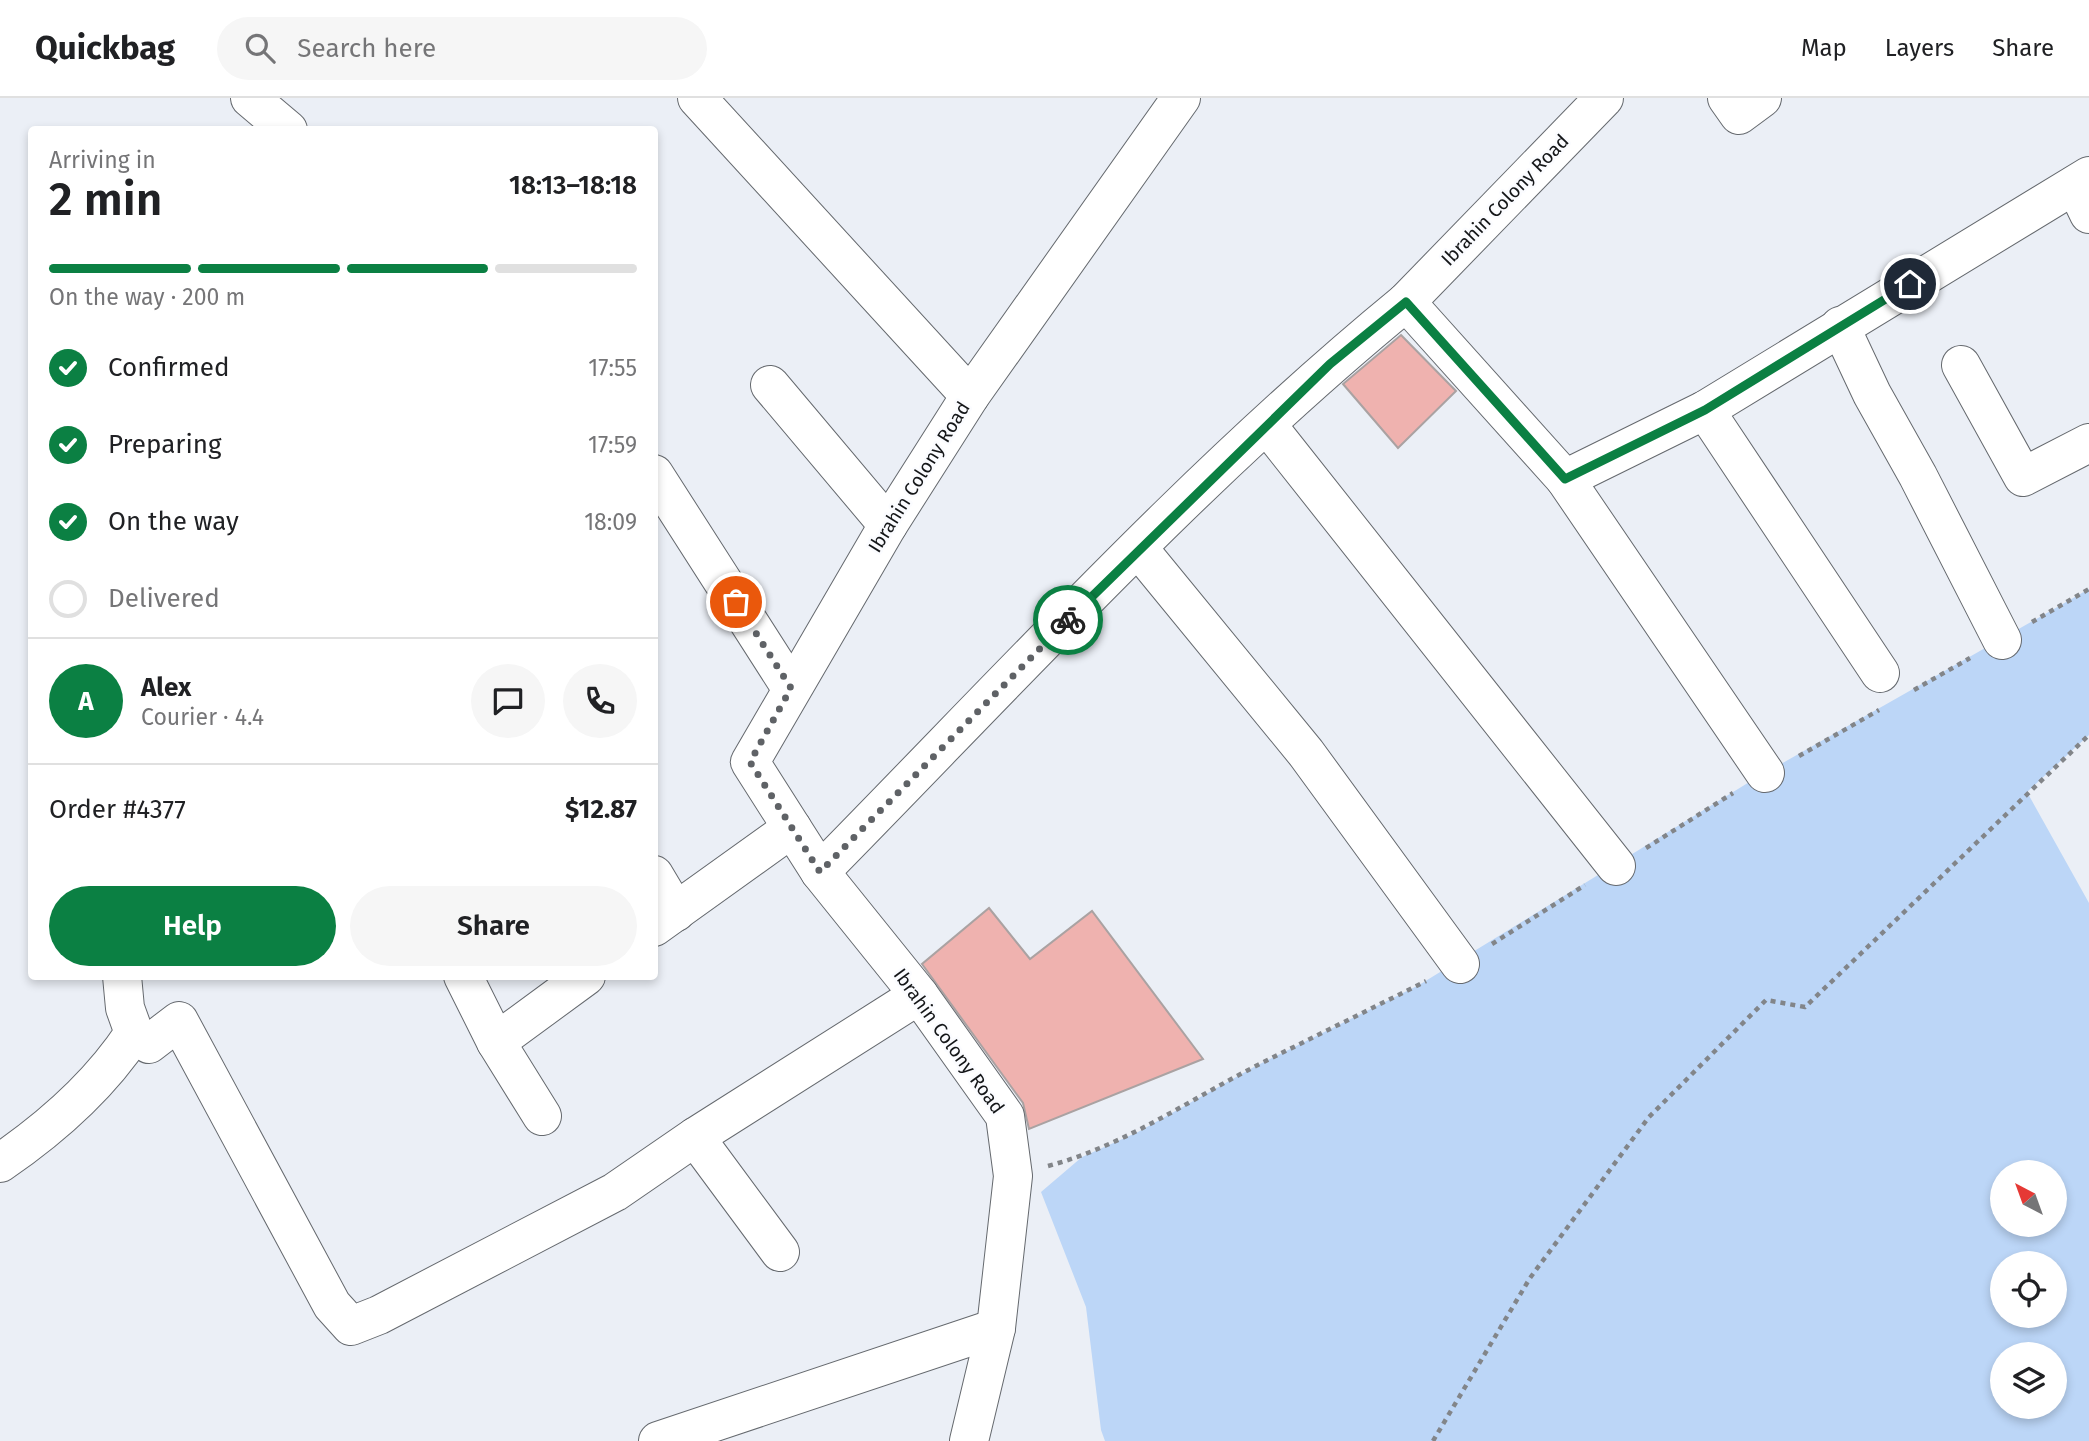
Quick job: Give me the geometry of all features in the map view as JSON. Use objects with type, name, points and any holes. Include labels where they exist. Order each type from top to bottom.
[{"type":"street","points":[[250,98],[283,126]]},
{"type":"street","points":[[697,98],[970,396]]},
{"type":"street","name":"Ibrahin Colony Road","points":[[969,1441],[996,1328],[1013,1176],[1005,1116],[919,995],[820,872],[750,762],[888,525],[970,396],[1181,98]]},
{"type":"street","name":"Ibrahin Colony Road","points":[[820,872],[1139,548],[1330,364],[1406,302],[1604,98]]},
{"type":"street","points":[[1727,98],[1739,115],[1762,98]]},
{"type":"street","points":[[1565,479],[1705,410],[1840,326],[2084,192]]},
{"type":"street","points":[[1406,302],[1565,479],[1765,773]]},
{"type":"street","points":[[1840,326],[1872,394],[1919,476],[2002,640]]},
{"type":"street","points":[[1961,365],[2023,477],[2089,443]]},
{"type":"street","points":[[770,385],[888,525]]},
{"type":"street","points":[[1705,410],[1889,692]]},
{"type":"street","points":[[1266,425],[1616,866]]},
{"type":"street","points":[[658,480],[791,688]]},
{"type":"street","points":[[1139,548],[1306,753],[1460,964]]},
{"type":"street","points":[[658,891],[665,919],[792,828]]},
{"type":"street","points":[[122,980],[125,1008],[134,1033],[149,1044],[179,1021],[332,1305],[352,1326],[379,1315],[615,1192],[695,1137],[919,995]]},
{"type":"street","points":[[465,980],[496,1042],[542,1116]]},
{"type":"street","points":[[496,1042],[581,980]]},
{"type":"street","points":[[0,1163],[40,1135],[116,1060],[134,1033]]},
{"type":"street","points":[[695,1137],[780,1252]]},
{"type":"street","points":[[658,1441],[996,1328]]},
{"type":"path","points":[[1013,1176],[1082,1157],[1138,1132],[1254,1067],[1460,964],[1889,692],[2002,640],[2089,589]]},
{"type":"path","points":[[1433,1441],[1530,1278],[1649,1117],[1766,1000],[1805,1007],[2089,735]]},
{"type":"shaded area","points":[[2089,589],[2089,735],[2027,792],[2089,903],[2089,1441],[1105,1441],[1101,1430],[1086,1307],[1041,1192],[1082,1157],[1138,1132],[1254,1067],[1419,985],[1751,781]]},
{"type":"building","points":[[1401,335],[1456,391],[1398,448],[1343,384]]},
{"type":"building","points":[[989,908],[1030,959],[1092,911],[1203,1059],[1029,1129],[1023,1103],[922,964]]},
{"type":"way so far","points":[[736,602],[791,688],[750,762],[820,872],[1068,620]]},
{"type":"route","points":[[1068,620],[1330,364],[1406,302],[1565,479],[1705,410],[1910,284]]}]
